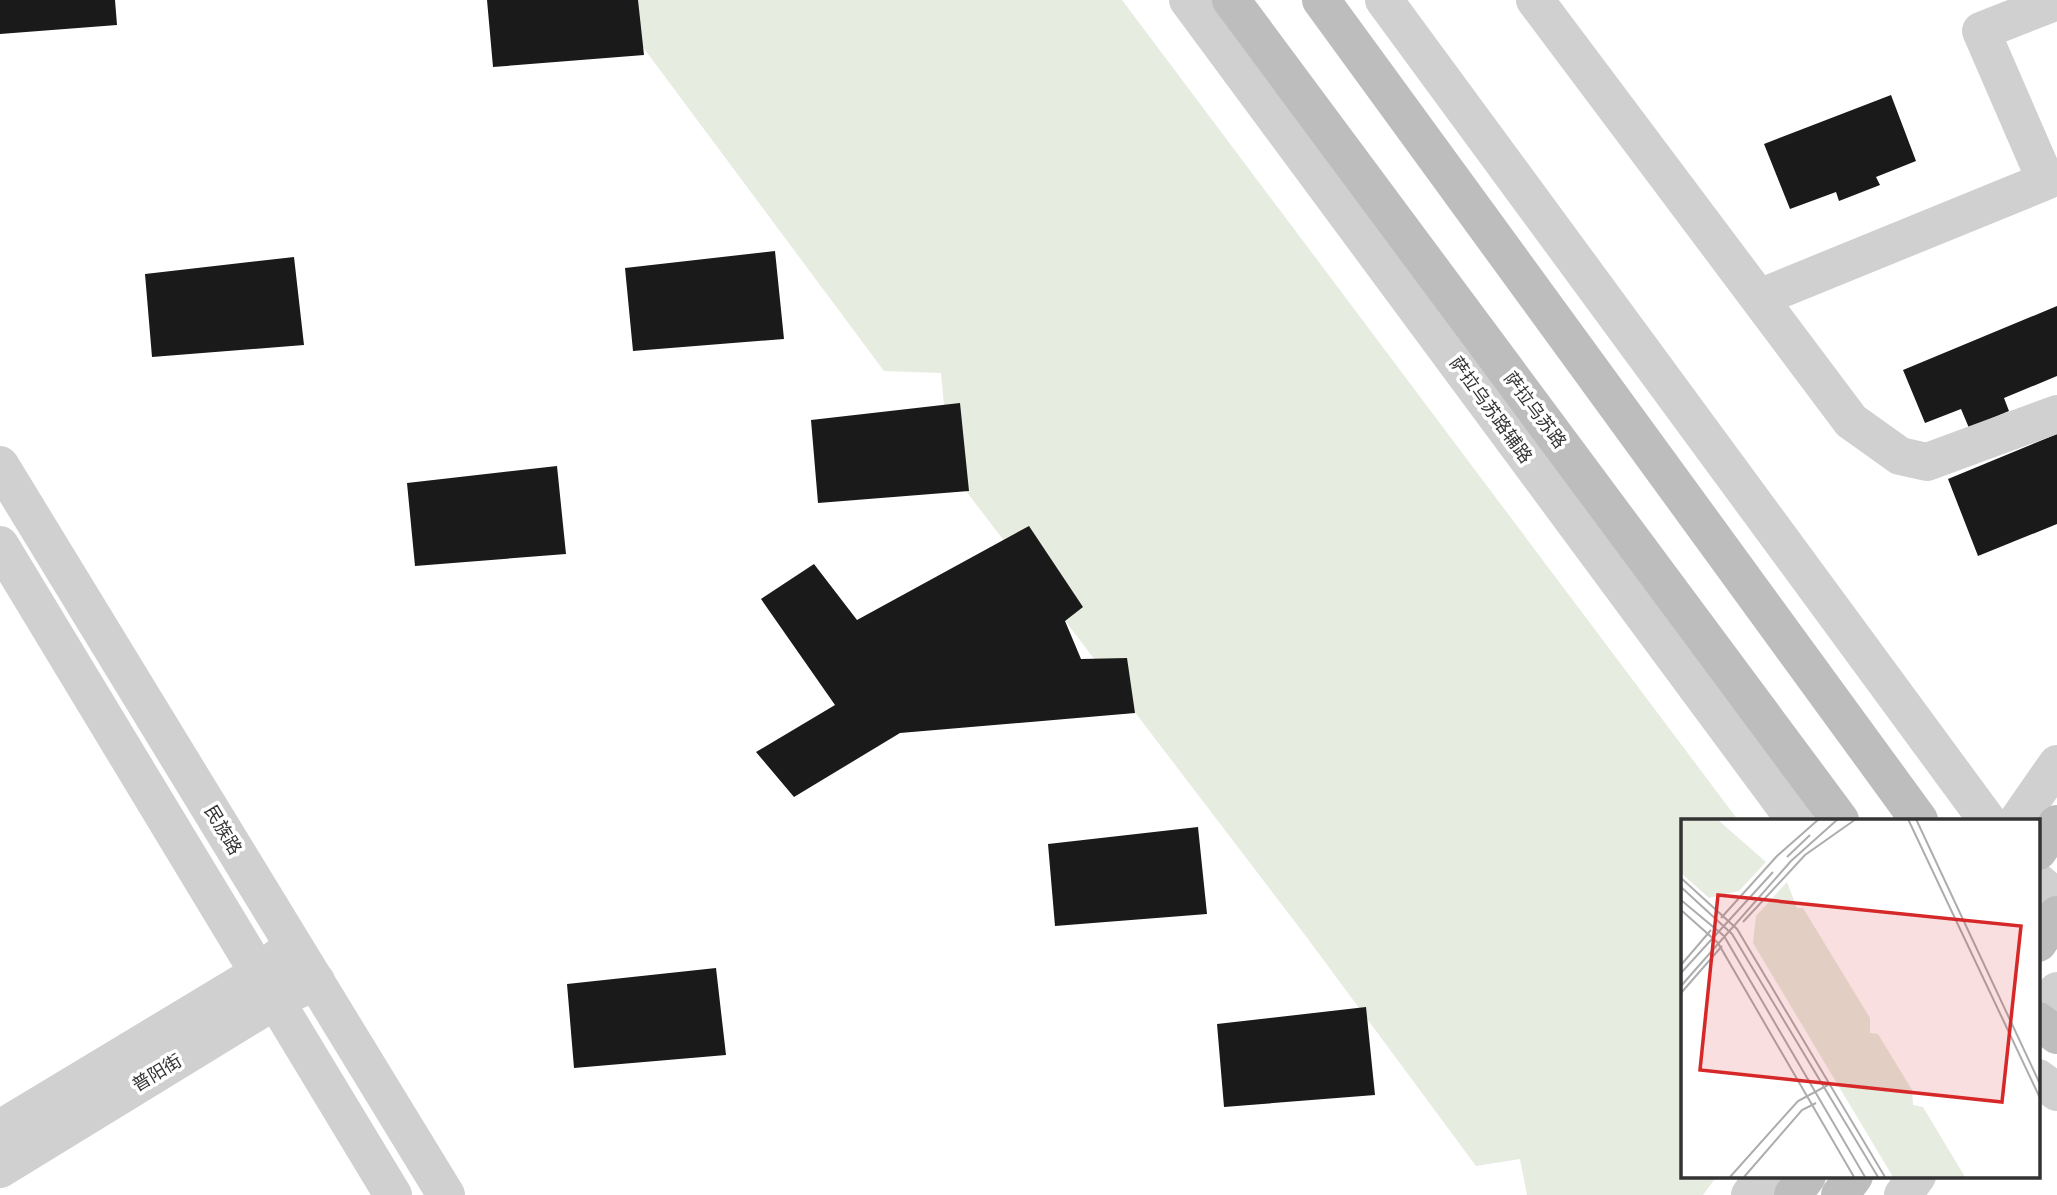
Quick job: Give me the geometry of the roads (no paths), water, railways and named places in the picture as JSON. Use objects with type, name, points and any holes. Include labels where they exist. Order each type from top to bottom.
[{"type":"main road","name":"萨拉乌苏路","points":[[1231,0],[1839,819]]},
{"type":"main road","points":[[1321,0],[1918,819]]},
{"type":"main road","points":[[2039,850],[2057,824]]},
{"type":"main road","points":[[2039,942],[2057,915]]},
{"type":"main road","points":[[2039,950],[2057,963]]},
{"type":"main road","points":[[2039,1022],[2057,1035]]},
{"type":"main road","points":[[1793,1195],[1806,1178]]},
{"type":"main road","points":[[1840,1195],[1853,1178]]},
{"type":"street","name":"萨拉乌苏路辅路","points":[[1188,0],[1794,819]]},
{"type":"street","points":[[1384,0],[1986,819]]},
{"type":"street","points":[[1536,0],[1851,421],[1900,456],[1927,463],[2057,414]]},
{"type":"street","points":[[1759,298],[2046,181],[1981,31],[2057,1]]},
{"type":"street","name":"民族路","points":[[0,466],[446,1195]]},
{"type":"street","points":[[0,545],[393,1195]]},
{"type":"street","points":[[2019,819],[2057,764]]},
{"type":"street","points":[[2039,883],[2057,898]]},
{"type":"street","name":"普阳街","points":[[0,1169],[267,987],[293,946]]},
{"type":"street","name":"普阳街","points":[[0,1129],[267,987],[316,981]]},
{"type":"street","points":[[2039,1019],[2057,991]]},
{"type":"street","points":[[2039,1079],[2057,1092]]},
{"type":"street","points":[[1750,1195],[1763,1178]]},
{"type":"street","points":[[1903,1195],[1916,1178]]}]
